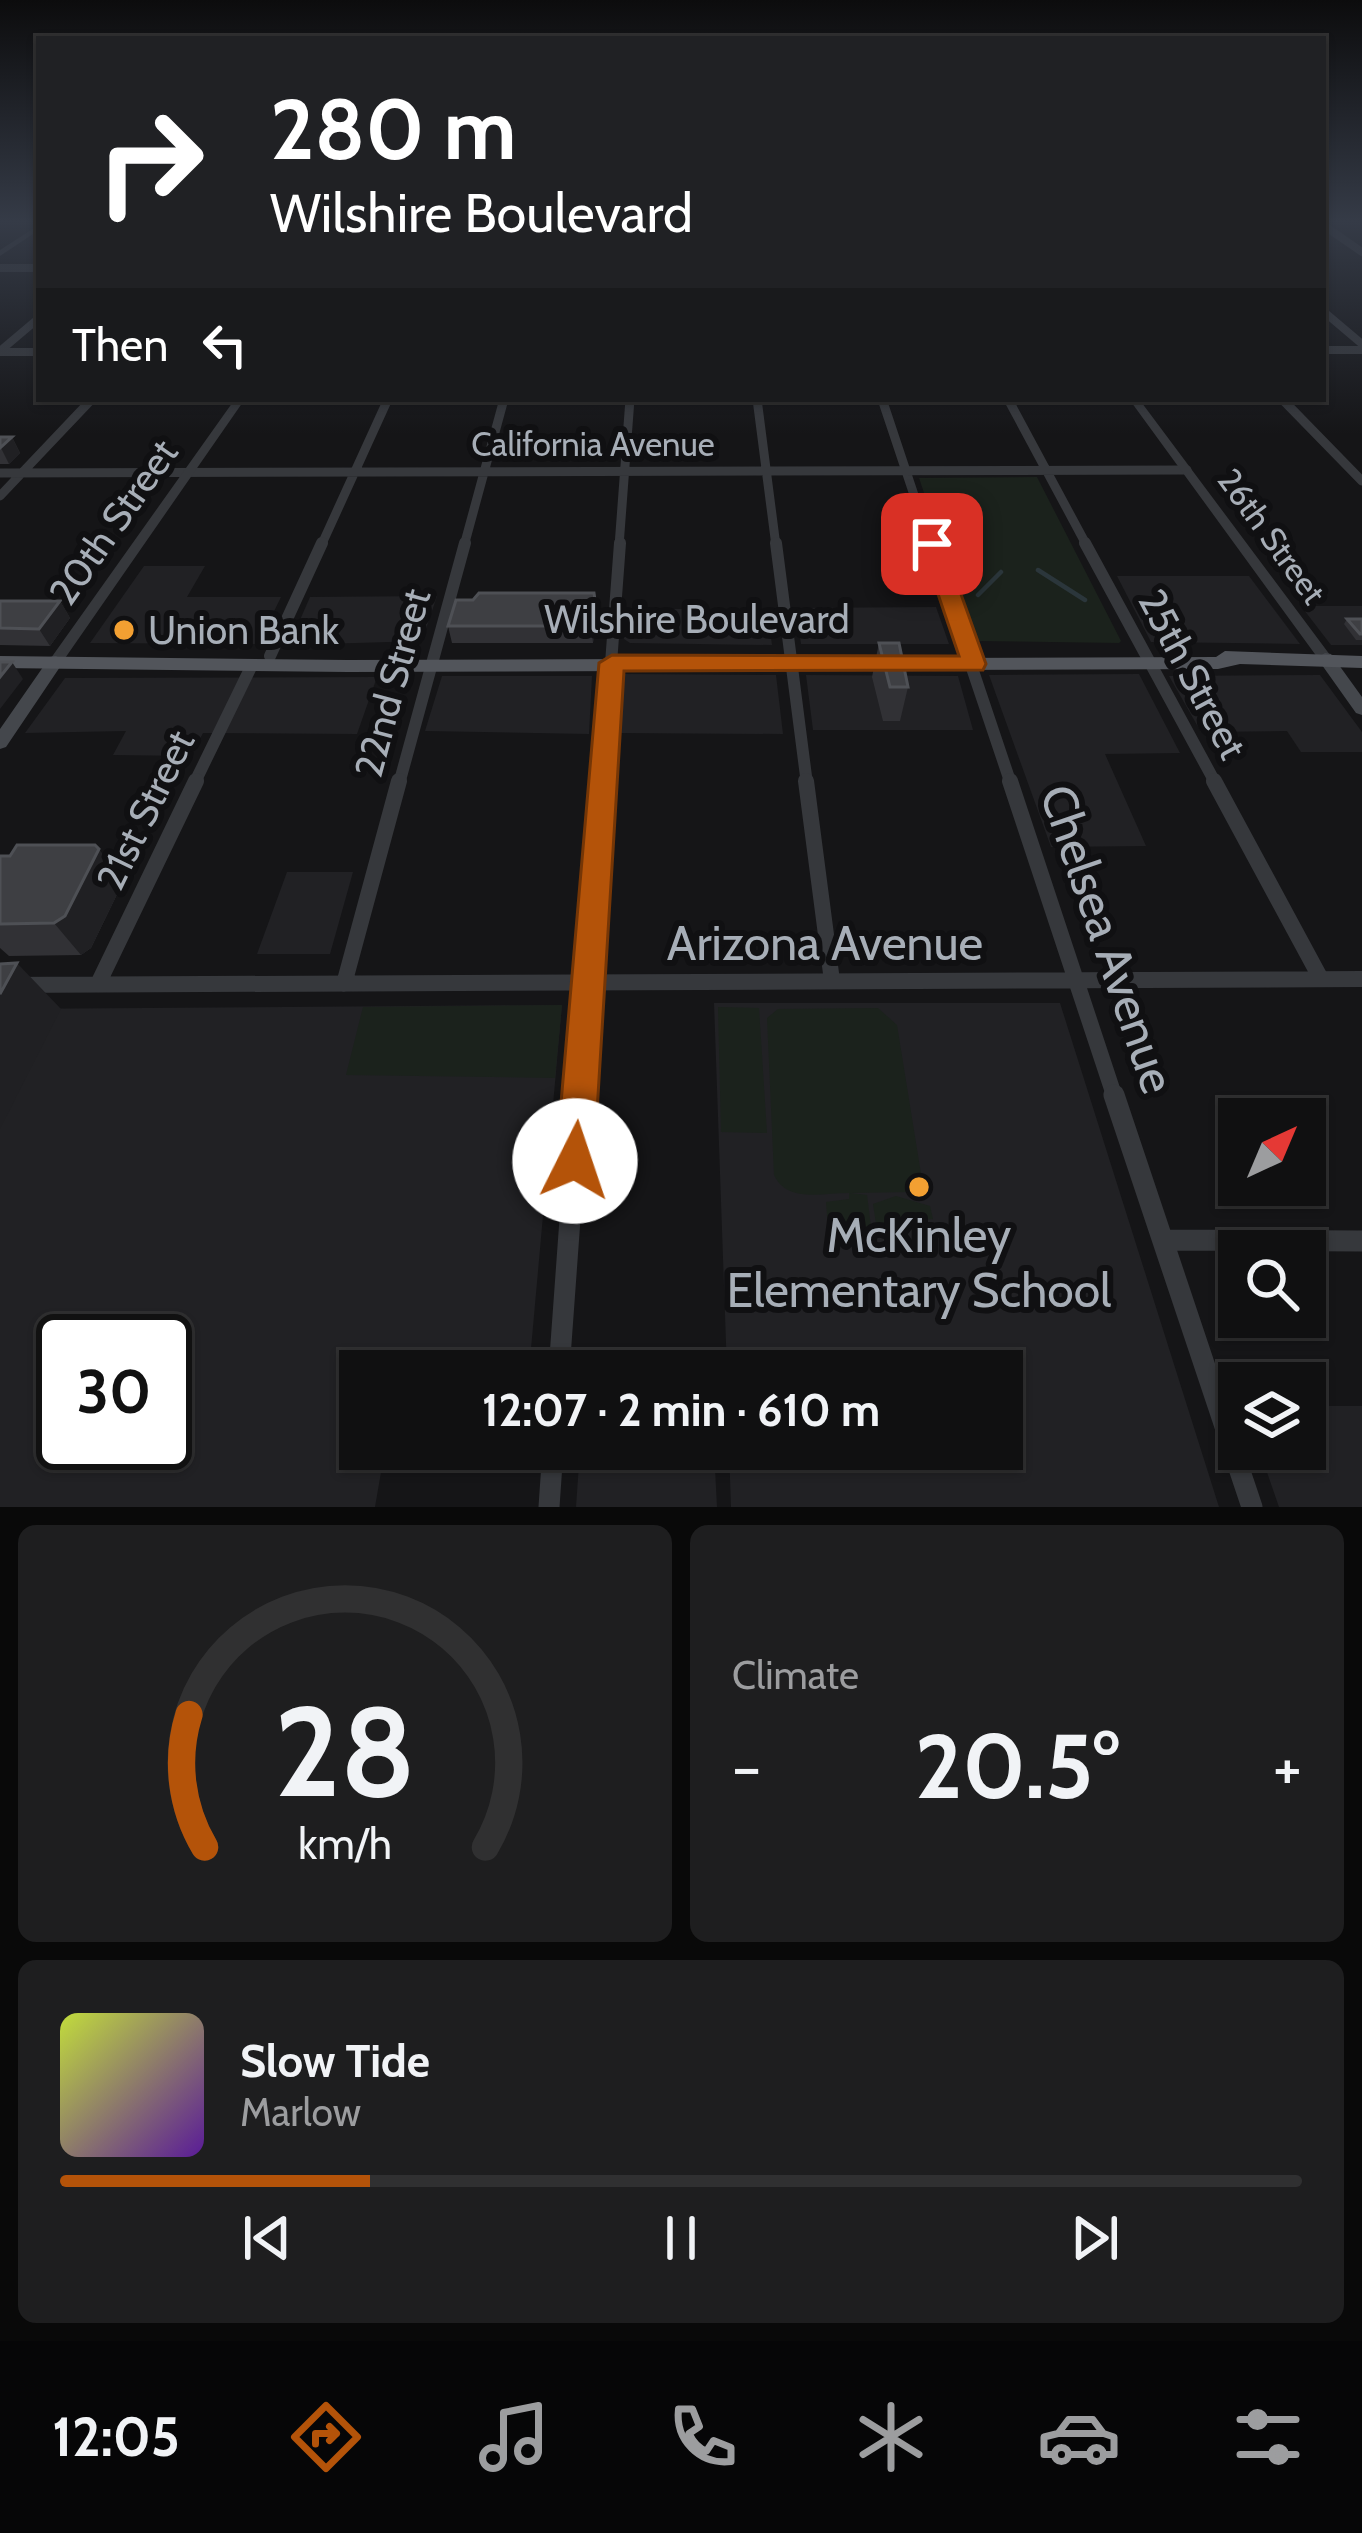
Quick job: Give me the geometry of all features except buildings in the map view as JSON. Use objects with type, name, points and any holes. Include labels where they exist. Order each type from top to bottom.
[{"type":"main road","name":"Wilshire Boulevard","points":[[1325,658],[1362,652]]},
{"type":"main road","name":"Wilshire Boulevard","points":[[161,662],[185,656],[253,662]]},
{"type":"main road","name":"Wilshire Boulevard","points":[[0,662],[1148,657],[1218,663],[1325,658],[1362,662]]},
{"type":"main road","name":"26th Street","points":[[1325,658],[1362,709]]},
{"type":"main road","name":"20th Street","points":[[0,743],[56,662]]},
{"type":"street","points":[[1326,314],[1362,347]]},
{"type":"street","points":[[0,352],[36,321]]},
{"type":"street","points":[[1326,350],[1362,347]]},
{"type":"street","points":[[0,352],[36,352]]},
{"type":"street","points":[[0,496],[89,402]]},
{"type":"street","name":"20th Street","points":[[56,662],[238,402]]},
{"type":"street","name":"21st Street","points":[[98,985],[253,662],[387,402]]},
{"type":"street","name":"22nd Street","points":[[344,984],[503,402]]},
{"type":"street","points":[[561,1350],[630,402]]},
{"type":"street","points":[[757,402],[832,981]]},
{"type":"street","name":"Chelsea Avenue","points":[[883,402],[1252,1507]]},
{"type":"street","name":"25th Street","points":[[1010,402],[1321,979]]},
{"type":"street","name":"26th Street","points":[[1136,402],[1325,658]]},
{"type":"street","points":[[1285,402],[1362,481]]},
{"type":"street","name":"California Avenue","points":[[0,473],[1187,470]]},
{"type":"street","name":"Arizona Avenue","points":[[0,985],[1362,979]]},
{"type":"street","points":[[1166,1240],[1362,1241]]},
{"type":"street","points":[[549,1507],[552,1470]]},
{"type":"shaded area","points":[[1037,477],[1119,643],[974,641],[919,478]]},
{"type":"shaded area","points":[[144,566],[205,566],[187,597],[281,597],[258,644],[90,643]]},
{"type":"shaded area","points":[[1117,576],[1249,576],[1300,644],[1151,642]]},
{"type":"shaded area","points":[[437,596],[422,641],[289,645],[310,597]]},
{"type":"shaded area","points":[[1301,606],[1362,606],[1362,645],[1331,645]]},
{"type":"shaded area","points":[[936,607],[949,644],[801,644],[796,608]]},
{"type":"shaded area","points":[[627,609],[767,609],[772,645],[630,643],[624,639]]},
{"type":"shaded area","points":[[624,674],[776,675],[783,734],[619,733]]},
{"type":"shaded area","points":[[1139,674],[1180,753],[1105,754],[1146,846],[1051,847],[989,675]]},
{"type":"shaded area","points":[[806,675],[958,676],[973,730],[813,730]]},
{"type":"shaded area","points":[[1320,675],[1362,732],[1362,752],[1301,752],[1287,731],[1201,732],[1169,676]]},
{"type":"shaded area","points":[[442,676],[592,676],[589,734],[425,731]]},
{"type":"shaded area","points":[[377,677],[357,734],[203,733],[191,756],[113,755],[126,731],[25,733],[65,678]]},
{"type":"shaded area","points":[[287,872],[353,872],[330,954],[257,954]]},
{"type":"shaded area","name":"McKinley Elementary School","points":[[714,1003],[1060,1003],[1219,1507],[731,1507],[730,1470],[1023,1470],[1023,1350],[726,1350]]},
{"type":"shaded area","points":[[562,1005],[531,1350],[339,1350],[339,1470],[381,1470],[375,1507],[0,1507],[0,1009]]},
{"type":"shaded area","points":[[562,1005],[555,1078],[346,1075],[363,1007]]},
{"type":"shaded area","points":[[718,1007],[759,1008],[767,1133],[721,1132]]},
{"type":"shaded area","points":[[878,1008],[897,1025],[922,1180],[911,1192],[850,1193],[867,1195],[871,1227],[843,1223],[838,1229],[828,1229],[826,1202],[849,1199],[849,1193],[796,1193],[774,1175],[767,1018],[778,1009]]},
{"type":"shaded area","points":[[896,1196],[930,1206],[933,1219],[917,1220],[917,1227],[877,1230],[873,1204]]},
{"type":"shaded area","points":[[1326,1406],[1362,1406],[1362,1507],[1279,1507],[1266,1470],[1326,1470]]},
{"type":"shaded area","points":[[579,1470],[715,1470],[717,1507],[576,1507]]},
{"type":"waterway","points":[[1038,570],[1085,600]]},
{"type":"waterway","points":[[978,595],[1001,572]]},
{"type":"place","name":"Union Bank","points":[[124,630]]},
{"type":"place","name":"McKinley Elementary School","points":[[919,1187]]},
{"type":"route","points":[[575,1161],[612,663],[974,664],[932,544]]}]
